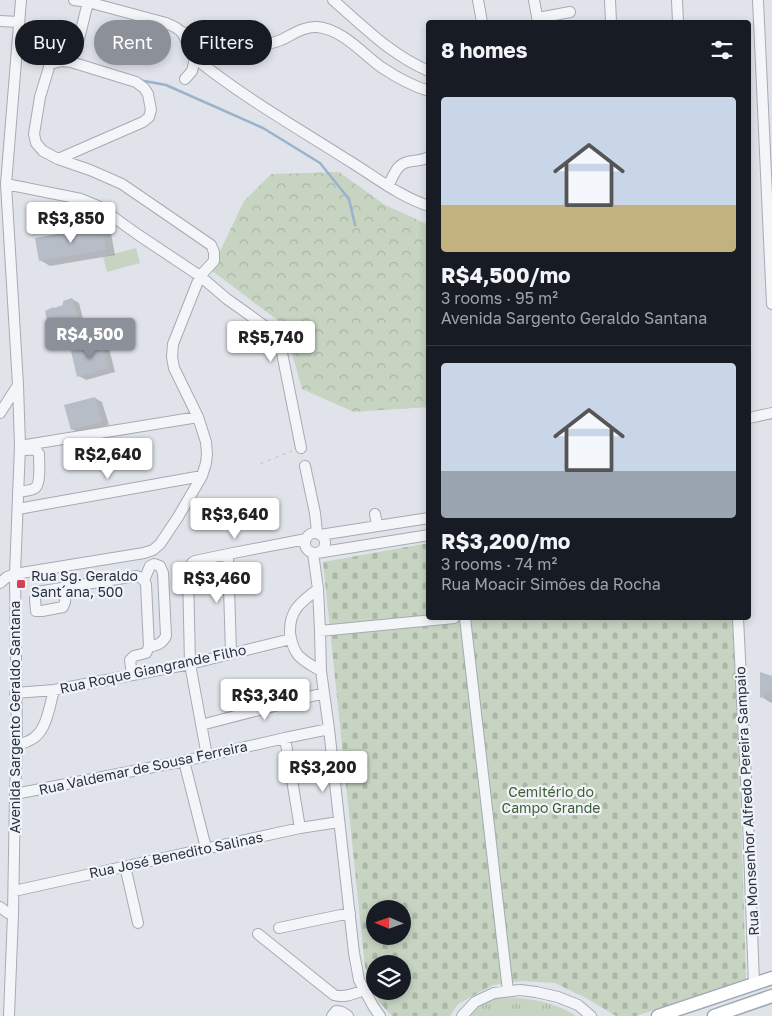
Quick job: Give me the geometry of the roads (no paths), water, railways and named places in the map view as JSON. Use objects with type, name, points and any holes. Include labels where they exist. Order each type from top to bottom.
[{"type":"main road","points":[[658,1016],[772,978]]},
{"type":"main road","points":[[714,1016],[732,1013],[772,996]]},
{"type":"street","name":"Avenida Sargento Geraldo Santana","points":[[18,20],[21,0]]},
{"type":"street","points":[[74,0],[96,2],[166,23],[181,31]]},
{"type":"street","points":[[333,0],[400,56],[426,70]]},
{"type":"street","points":[[478,0],[482,20]]},
{"type":"street","points":[[534,0],[538,20],[570,12]]},
{"type":"street","points":[[610,0],[611,20]]},
{"type":"street","points":[[677,0],[678,20]]},
{"type":"street","points":[[758,0],[768,123],[772,304]]},
{"type":"street","points":[[84,20],[86,10],[96,2]]},
{"type":"street","points":[[0,21],[15,22]]},
{"type":"street","points":[[272,43],[308,28],[325,29],[351,42],[371,59],[396,76],[426,91]]},
{"type":"street","name":"Avenida Sargento Geraldo Santana","points":[[9,1016],[14,891],[16,746],[15,574],[20,448],[6,184],[16,65]]},
{"type":"street","points":[[0,583],[7,577],[15,574],[153,550],[165,537],[202,476],[207,454],[206,442],[198,417],[174,368],[172,357],[173,344],[200,276],[214,261],[214,252],[211,245],[122,184],[58,159],[43,151],[36,143],[34,134],[40,97],[50,65]]},
{"type":"street","points":[[58,159],[143,122],[150,117],[151,110],[148,94],[144,88],[136,82],[82,65]]},
{"type":"street","points":[[184,79],[192,71],[194,65]]},
{"type":"street","points":[[204,65],[260,104],[402,195],[426,205]]},
{"type":"street","points":[[388,186],[400,164],[407,161],[426,159]]},
{"type":"street","points":[[6,184],[91,202],[200,276],[227,299],[278,336],[301,448]]},
{"type":"street","points":[[0,413],[18,384]]},
{"type":"street","points":[[751,418],[772,413]]},
{"type":"street","points":[[20,448],[198,417]]},
{"type":"street","points":[[18,492],[34,489],[38,481],[38,451],[20,448]]},
{"type":"street","points":[[305,466],[318,534],[324,539],[325,545],[322,550],[315,553]]},
{"type":"street","points":[[18,509],[202,476]]},
{"type":"street","points":[[207,756],[190,664],[188,572],[192,563],[306,539],[313,534],[376,520],[426,518]]},
{"type":"street","points":[[306,539],[306,547],[309,551],[315,553],[426,535]]},
{"type":"street","points":[[315,553],[321,671],[354,953],[359,980],[380,1016]]},
{"type":"street","points":[[228,554],[231,654]]},
{"type":"street","points":[[144,580],[150,566],[154,564],[160,566],[166,636],[160,644],[149,647]]},
{"type":"street","points":[[66,587],[136,576],[144,580],[146,584],[149,647],[146,653],[131,658],[132,674]]},
{"type":"street","points":[[318,589],[305,599],[291,616],[290,639],[297,655],[321,671]]},
{"type":"street","points":[[320,631],[433,620]]},
{"type":"street","points":[[465,620],[508,991]]},
{"type":"street","name":"Rua Monsenhor Alfredo Pereira Sampaio","points":[[738,620],[754,984]]},
{"type":"street","name":"Rua Roque Giangrande Filho","points":[[15,693],[54,690],[190,664],[290,639]]},
{"type":"street","points":[[16,746],[35,738],[40,732],[54,690]]},
{"type":"street","points":[[201,725],[324,694]]},
{"type":"street","name":"Rua Valdemar de Sousa Ferreira","points":[[15,794],[184,761],[329,729]]},
{"type":"street","points":[[285,738],[300,828]]},
{"type":"street","points":[[184,761],[206,848]]},
{"type":"street","name":"Rua José Benedito Salinas","points":[[14,891],[300,828],[339,822]]},
{"type":"street","points":[[125,866],[138,923]]},
{"type":"street","points":[[0,907],[13,914]]},
{"type":"street","points":[[279,928],[350,913]]},
{"type":"street","points":[[258,934],[334,995],[340,997],[347,996],[364,990]]},
{"type":"street","points":[[462,1016],[475,1002],[494,993],[520,990],[558,997],[578,1005],[591,1016]]},
{"type":"street","points":[[332,1016],[336,1011],[343,1012],[348,1016]]},
{"type":"waterway","points":[[139,80],[166,85],[263,128],[320,163],[349,199],[355,225]]},
{"type":"place","name":"Rua Sg. Geraldo Sant´ana, 500","points":[[21,584]]},
{"type":"park label","name":"Cemitério do Campo Grande","points":[[551,800]]}]
